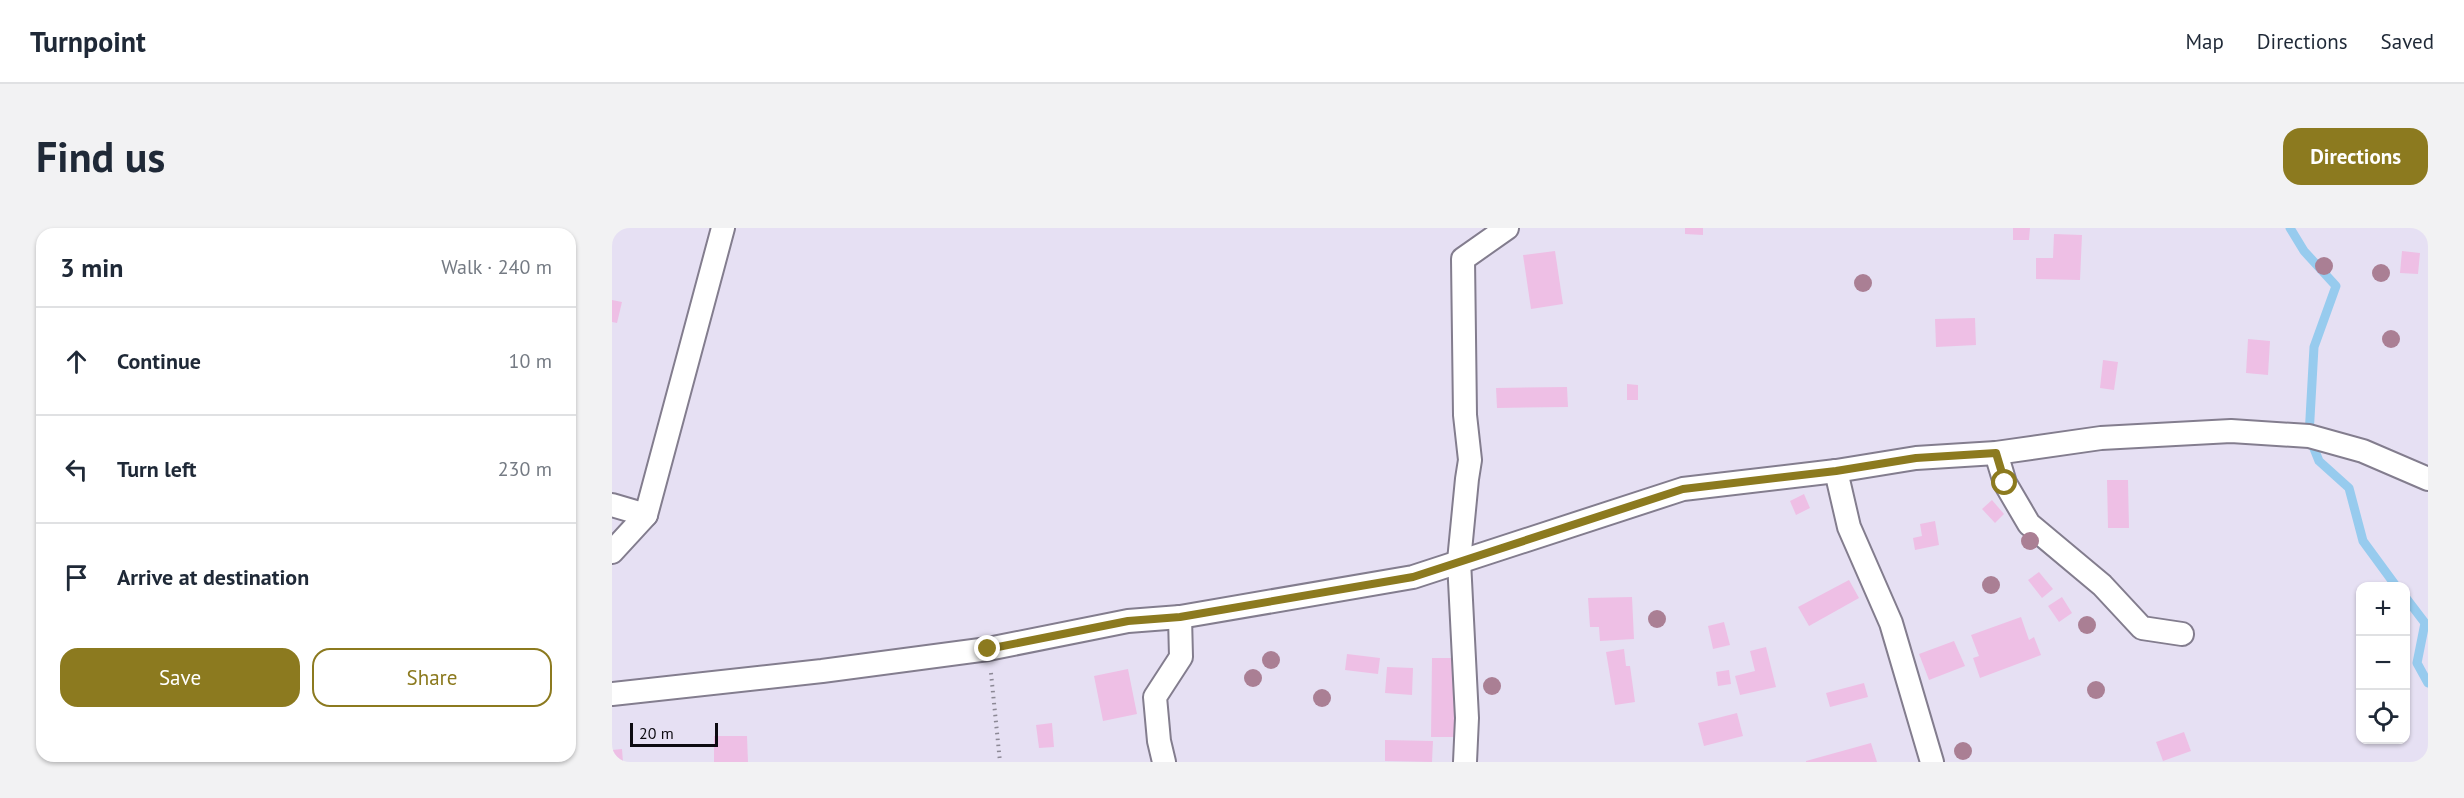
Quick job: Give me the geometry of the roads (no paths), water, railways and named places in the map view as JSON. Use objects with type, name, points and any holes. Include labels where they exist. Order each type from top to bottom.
[{"type":"street","points":[[612,552],[646,515],[723,228]]},
{"type":"street","points":[[1465,762],[1467,718],[1459,561],[1470,460],[1465,415],[1463,259],[1507,228]]},
{"type":"street","points":[[612,694],[822,671],[988,649],[1128,621],[1180,617],[1413,577],[1683,489],[1836,471],[1916,458],[1996,453],[2101,438],[2231,431],[2309,436],[2363,451],[2428,479]]},
{"type":"street","points":[[1996,453],[2005,483],[2029,524],[2102,585],[2142,628],[2182,634]]},
{"type":"street","points":[[1836,471],[1849,527],[1891,623],[1932,762]]},
{"type":"street","points":[[612,505],[646,515]]},
{"type":"street","points":[[1164,762],[1159,741],[1155,697],[1181,657],[1180,617]]},
{"type":"waterway","points":[[2290,228],[2304,251],[2336,286],[2314,347],[2309,436],[2319,461],[2349,488],[2363,541],[2393,582]]},
{"type":"waterway","points":[[2410,603],[2425,623],[2417,663],[2428,683]]}]
